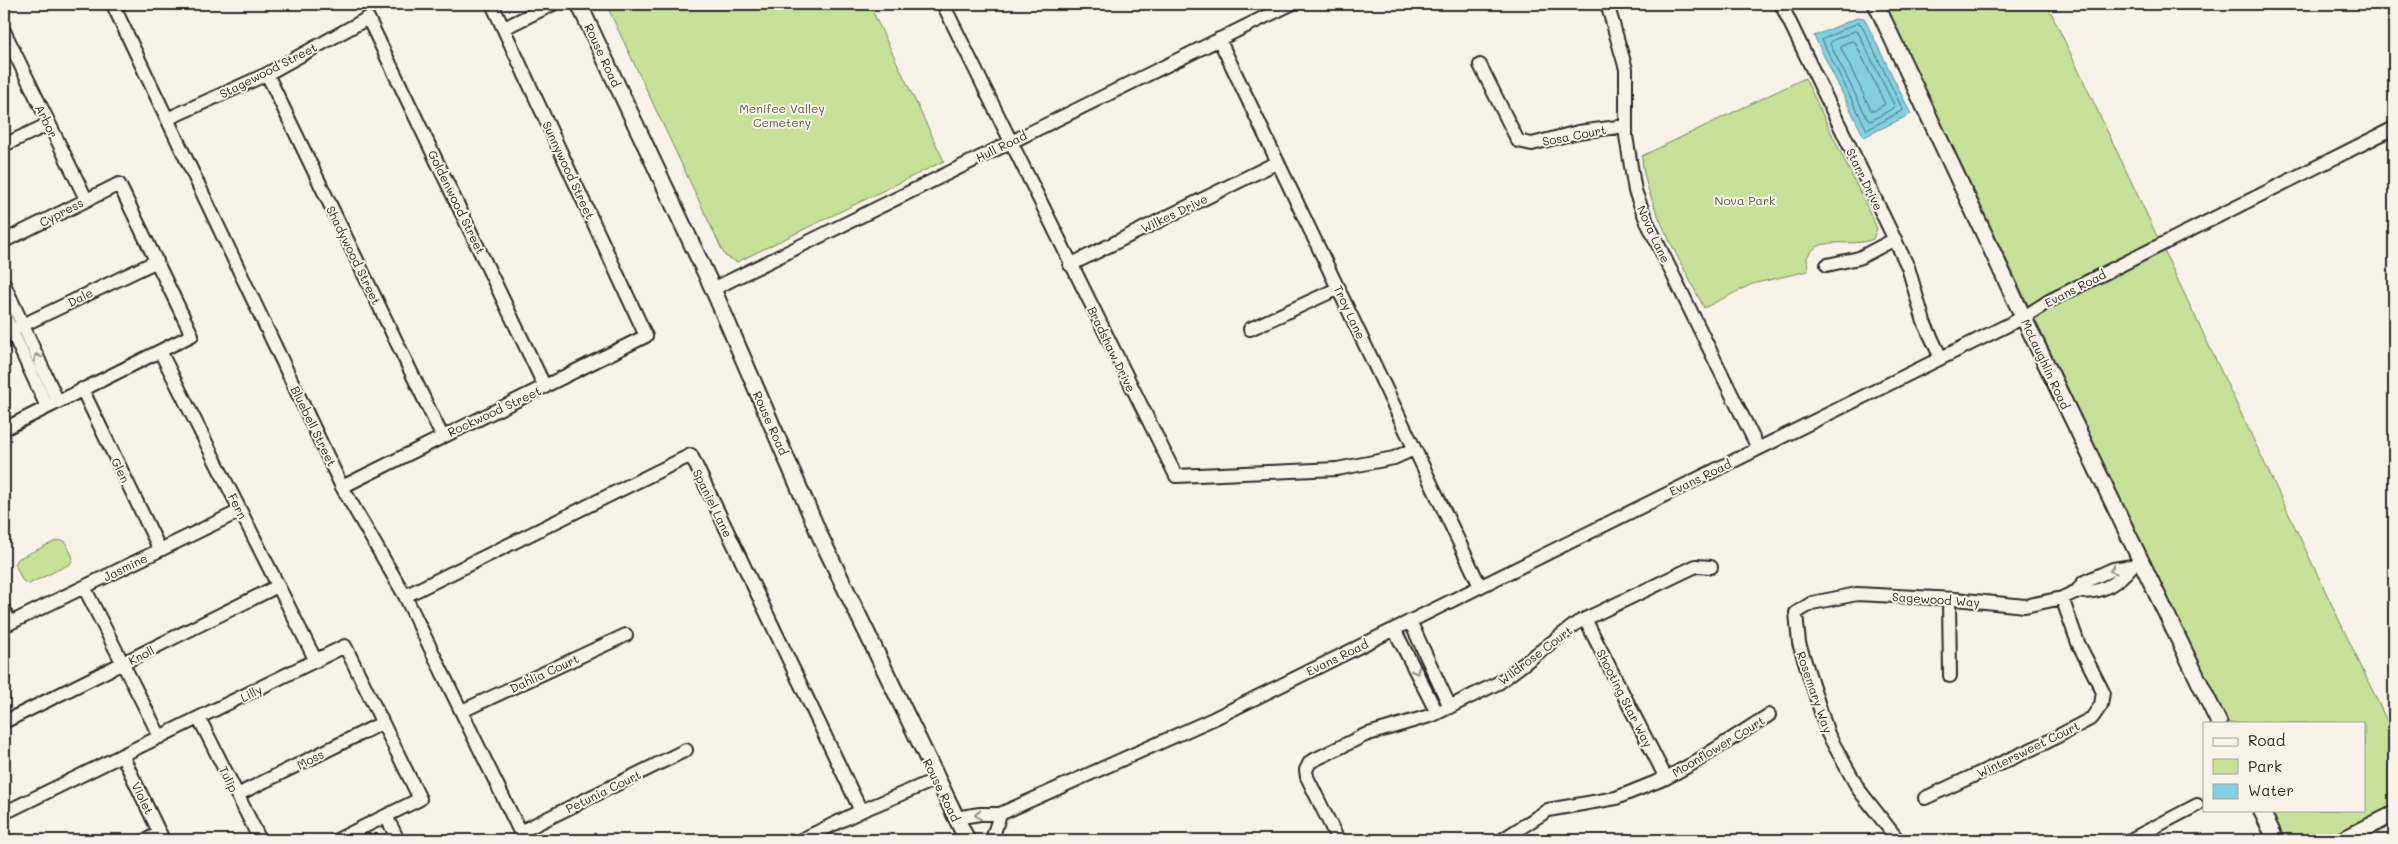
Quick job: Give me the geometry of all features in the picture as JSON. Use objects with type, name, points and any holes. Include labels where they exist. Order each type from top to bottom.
[{"type":"street","name":"Sunnywood Street","points":[[492,4],[646,336]]},
{"type":"street","points":[[504,28],[553,4]]},
{"type":"street","name":"Rouse Road","points":[[579,4],[713,289],[820,536],[967,840]]},
{"type":"street","name":"Hull Road","points":[[713,289],[1291,4]]},
{"type":"street","name":"Nova Lane","points":[[1610,4],[1608,7],[1626,69],[1626,126],[1635,191],[1647,222],[1758,448]]},
{"type":"street","name":"Starr Drive","points":[[1781,4],[1908,266],[1924,322],[1941,358]]},
{"type":"street","name":"McLaughlin Road","points":[[1876,4],[2024,316],[2136,564],[2218,722]]},
{"type":"street","name":"Bluebell Street","points":[[117,5],[167,119],[342,487],[405,596],[522,836]]},
{"type":"street","name":"Bradshaw Drive","points":[[948,5],[1010,142],[1176,476],[1337,469],[1394,458],[1414,449]]},
{"type":"street","name":"Stagewood Street","points":[[167,119],[267,74],[368,18]]},
{"type":"street","name":"Goldenwood Street","points":[[368,18],[545,387]]},
{"type":"street","name":"Arbor","points":[[4,31],[8,53],[49,124],[86,200]]},
{"type":"street","name":"Troy Lane","points":[[1218,39],[1340,288],[1480,586]]},
{"type":"street","name":"Sosa Court","points":[[1480,65],[1518,140],[1532,144],[1578,132],[1626,126]]},
{"type":"street","name":"Shadywood Street","points":[[267,74],[442,436]]},
{"type":"street","points":[[4,145],[49,124]]},
{"type":"street","name":"Evans Road","points":[[955,818],[980,814],[1000,814],[1215,718],[1941,358],[2024,316],[2049,300],[2394,128]]},
{"type":"street","name":"Wilkes Drive","points":[[1070,265],[1278,162]]},
{"type":"street","name":"Cypress","points":[[4,240],[119,184],[157,261]]},
{"type":"street","points":[[1827,265],[1859,258],[1895,239]]},
{"type":"street","points":[[4,429],[192,335],[157,261]]},
{"type":"street","name":"Dale","points":[[13,330],[157,261]]},
{"type":"street","points":[[4,284],[13,330]]},
{"type":"street","points":[[1250,329],[1340,288]]},
{"type":"street","points":[[4,314],[52,404]]},
{"type":"street","name":"Rockwood Street","points":[[342,487],[646,336]]},
{"type":"street","name":"Fern","points":[[160,351],[316,661]]},
{"type":"street","name":"Glen","points":[[82,389],[160,550]]},
{"type":"street","name":"Spaniel Lane","points":[[405,596],[690,455],[861,811]]},
{"type":"street","name":"Jasmine","points":[[4,610],[7,624],[240,511]]},
{"type":"street","name":"Sagewood Way","points":[[1796,613],[1812,603],[1857,594],[1949,599],[2025,606],[2062,598],[2078,591],[2092,594],[2120,580],[2136,564]]},
{"type":"street","name":"Wildrose Court","points":[[1338,840],[1307,777],[1306,770],[1310,762],[1318,756],[1365,735],[1438,713],[1500,682],[1558,636],[1585,619],[1696,566],[1712,566]]},
{"type":"street","name":"Knoll","points":[[4,722],[278,586]]},
{"type":"street","points":[[84,587],[160,737]]},
{"type":"street","name":"Wintersweet Court","points":[[1925,798],[2045,743],[2092,718],[2102,706],[2103,692],[2078,643],[2062,598]]},
{"type":"street","points":[[1949,599],[1950,676]]},
{"type":"street","name":"Rosemary Way","points":[[1796,613],[1798,644],[1828,734],[1859,790],[1898,840]]},
{"type":"street","name":"Shooting Star Way","points":[[1585,619],[1666,778]]},
{"type":"street","points":[[1410,621],[1450,707]]},
{"type":"street","points":[[1394,629],[1438,713]]},
{"type":"street","name":"Dahlia Court","points":[[462,712],[626,635]]},
{"type":"street","name":"Lilly","points":[[4,813],[345,646],[420,799],[386,816]]},
{"type":"street","name":"Moonflower Court","points":[[1502,840],[1548,810],[1616,798],[1666,778],[1692,764],[1769,715]]},
{"type":"street","name":"Tulip","points":[[199,718],[260,840]]},
{"type":"street","name":"Moss","points":[[237,795],[382,723]]},
{"type":"street","name":"Petunia Court","points":[[522,836],[686,750]]},
{"type":"street","name":"Violet","points":[[122,755],[161,837]]},
{"type":"street","points":[[801,840],[861,811],[937,779]]},
{"type":"street","points":[[2130,840],[2197,805]]},
{"type":"street","points":[[2263,812],[2276,840]]},
{"type":"street","points":[[992,840],[1000,814]]},
{"type":"street","points":[[2342,840],[2394,814]]},
{"type":"street","points":[[337,840],[386,816],[398,840]]},
{"type":"street","points":[[146,840],[161,837]]},
{"type":"green space","name":"Menifee Valley Cemetery","points":[[606,4],[869,4],[944,161],[737,262],[725,256]]},
{"type":"green space","points":[[1885,4],[2047,4],[2394,736],[2394,804],[2328,840],[2282,840],[2269,812],[2366,812],[2366,722],[2227,722]]},
{"type":"green space","name":"Nova Park","points":[[1805,78],[1877,228],[1873,239],[1865,242],[1820,245],[1807,257],[1808,271],[1752,284],[1704,308],[1657,212],[1649,192],[1642,156]]},
{"type":"green space","points":[[58,540],[65,541],[73,558],[70,564],[29,584],[22,580],[15,564],[19,558]]},
{"type":"water","points":[[1859,17],[1864,18],[1911,114],[1864,137],[1814,36]]}]
